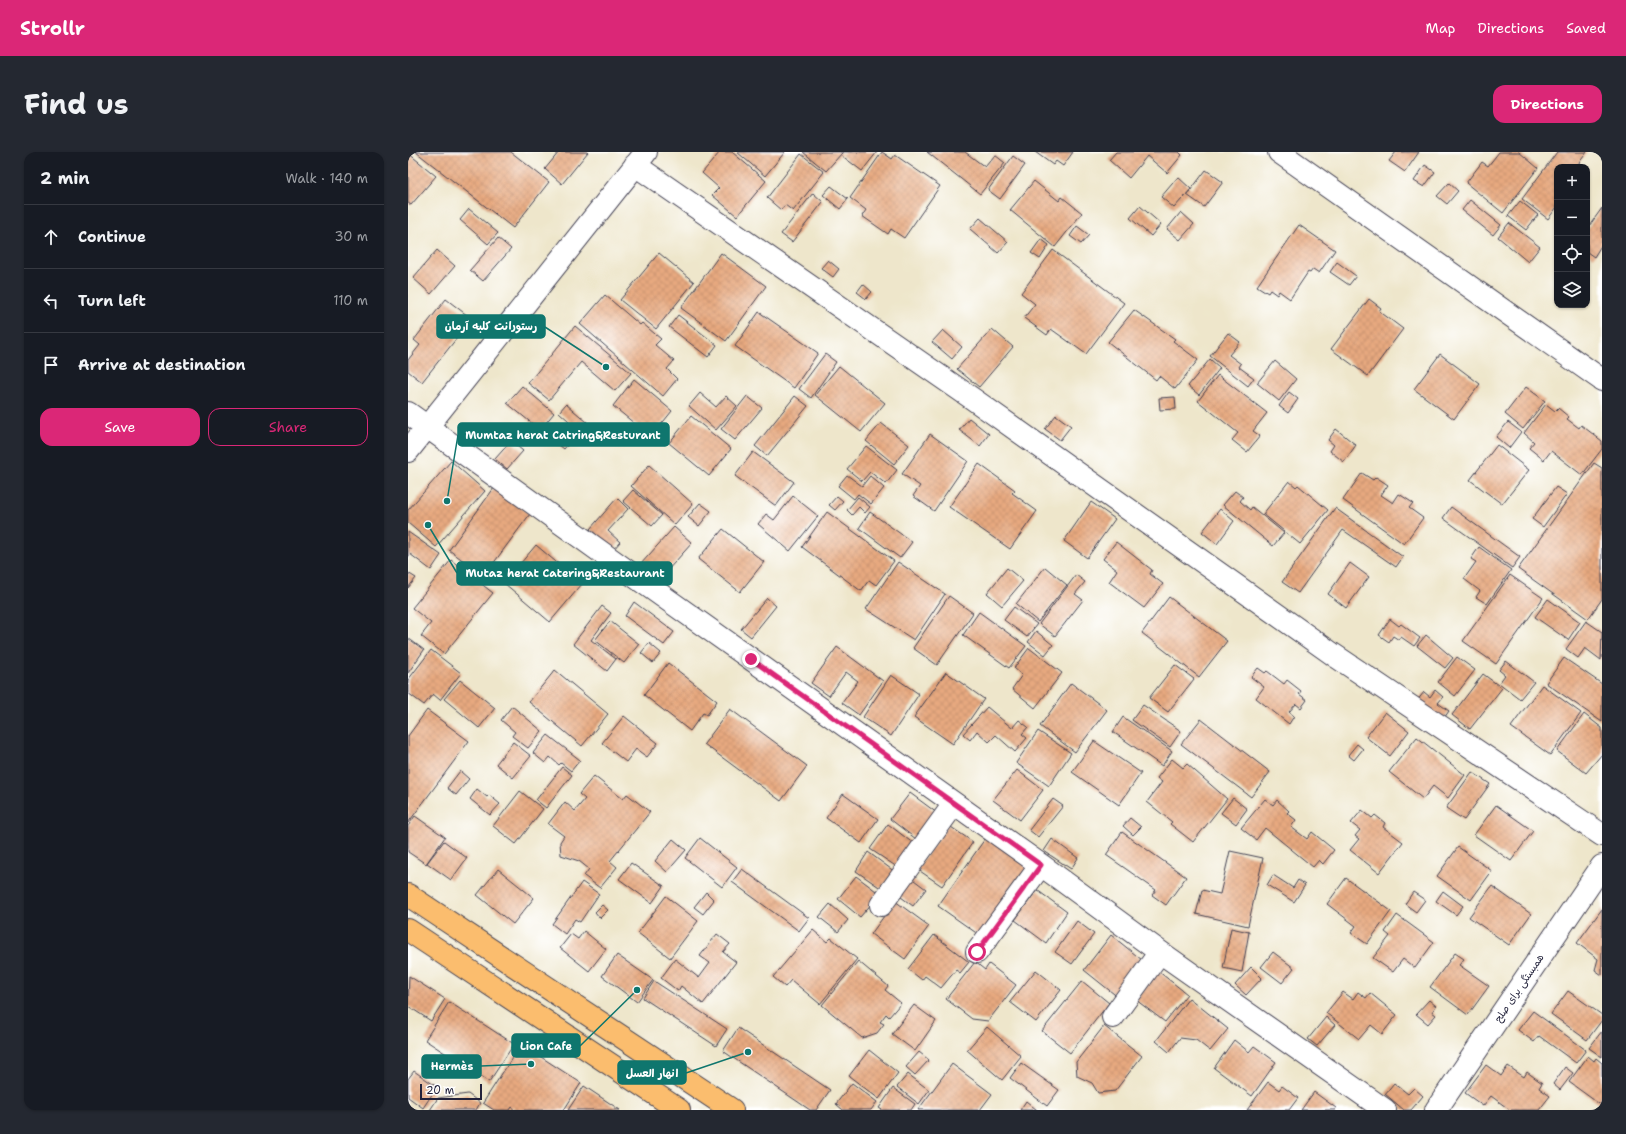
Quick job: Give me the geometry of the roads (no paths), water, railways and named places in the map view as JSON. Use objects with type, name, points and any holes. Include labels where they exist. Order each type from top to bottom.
[{"type":"main road","points":[[408,895],[732,1110]]},
{"type":"main road","points":[[408,930],[679,1110]]},
{"type":"street","points":[[1279,152],[1602,380]]},
{"type":"street","points":[[408,451],[641,158],[973,399],[1334,656],[1602,835]]},
{"type":"street","points":[[408,413],[1041,865],[1160,952],[1385,1110]]},
{"type":"street","points":[[881,905],[954,804]]},
{"type":"street","points":[[977,952],[1041,865]]},
{"type":"street","name":"همبستگی برای صلح","points":[[1436,1110],[1602,866]]},
{"type":"street","points":[[1113,1017],[1160,952]]},
{"type":"place","name":"رستورانت کلبه آرمان","points":[[606,367]]},
{"type":"place","name":"Mumtaz herat Catring&Resturant","points":[[447,501]]},
{"type":"place","name":"Mutaz herat Catering&Restaurant","points":[[428,525]]},
{"type":"place","name":"Lion Cafe","points":[[637,990]]},
{"type":"place","name":"انهار العسل","points":[[748,1052]]},
{"type":"place","name":"Hermès","points":[[531,1064]]}]
